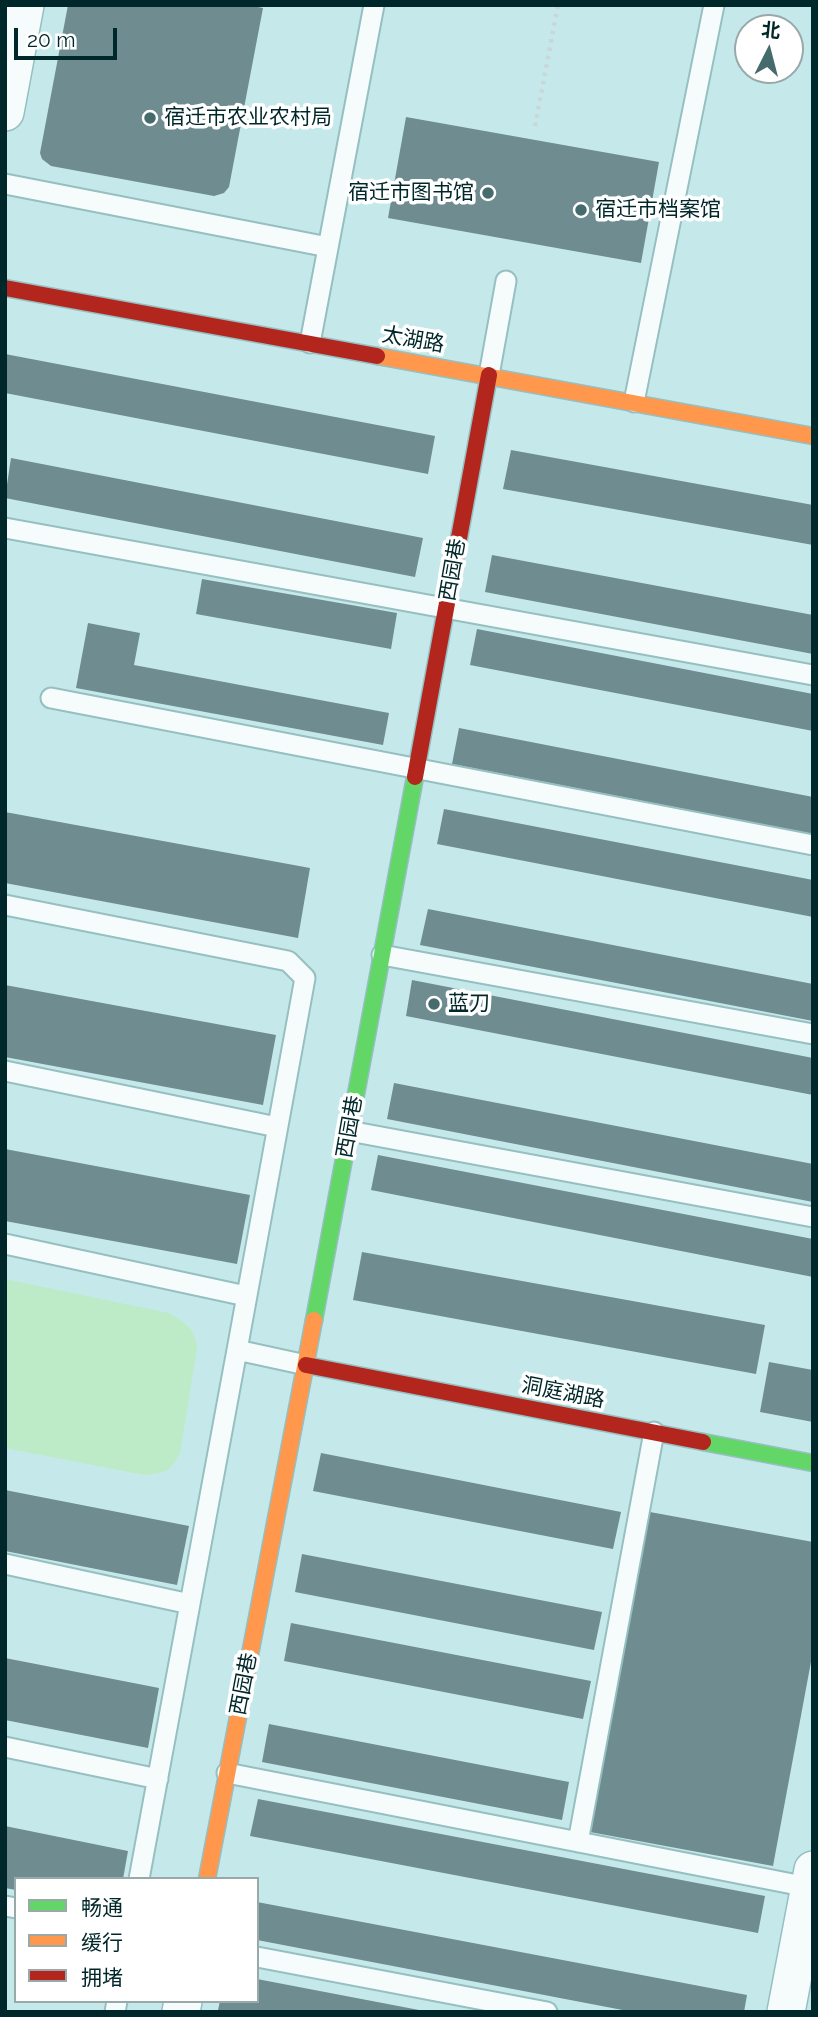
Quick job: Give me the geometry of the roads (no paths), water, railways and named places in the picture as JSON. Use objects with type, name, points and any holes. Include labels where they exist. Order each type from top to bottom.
[{"type":"street","points":[[5,112],[25,5]]},
{"type":"street","name":"太湖路","points":[[5,288],[813,436]]},
{"type":"street","name":"西园巷","points":[[207,1877],[306,1365],[489,375]]},
{"type":"street","name":"洞庭湖路","points":[[306,1365],[813,1463]]},
{"type":"street","points":[[786,2012],[812,1882]]},
{"type":"lane","points":[[310,344],[374,5]]},
{"type":"lane","points":[[634,402],[714,5]]},
{"type":"lane","points":[[5,184],[328,247]]},
{"type":"lane","points":[[489,375],[506,281]]},
{"type":"lane","points":[[5,528],[813,675]]},
{"type":"lane","points":[[51,698],[813,845]]},
{"type":"lane","points":[[5,905],[288,961],[305,978],[139,1877]]},
{"type":"lane","points":[[382,955],[813,1034]]},
{"type":"lane","points":[[5,1071],[277,1127]]},
{"type":"lane","points":[[349,1131],[813,1217]]},
{"type":"lane","points":[[5,1244],[246,1296]]},
{"type":"lane","points":[[237,1350],[306,1365]]},
{"type":"lane","points":[[578,1842],[654,1432]]},
{"type":"lane","points":[[5,1564],[190,1604]]},
{"type":"lane","points":[[5,1747],[158,1779]]},
{"type":"lane","points":[[227,1773],[578,1842],[812,1882]]},
{"type":"lane","points":[[259,1957],[547,2012]]},
{"type":"place","name":"宿迁市农业农村局","points":[[150,118]]},
{"type":"place","name":"宿迁市图书馆","points":[[488,193]]},
{"type":"place","name":"宿迁市档案馆","points":[[581,210]]},
{"type":"place","name":"蓝刀","points":[[434,1004]]}]
